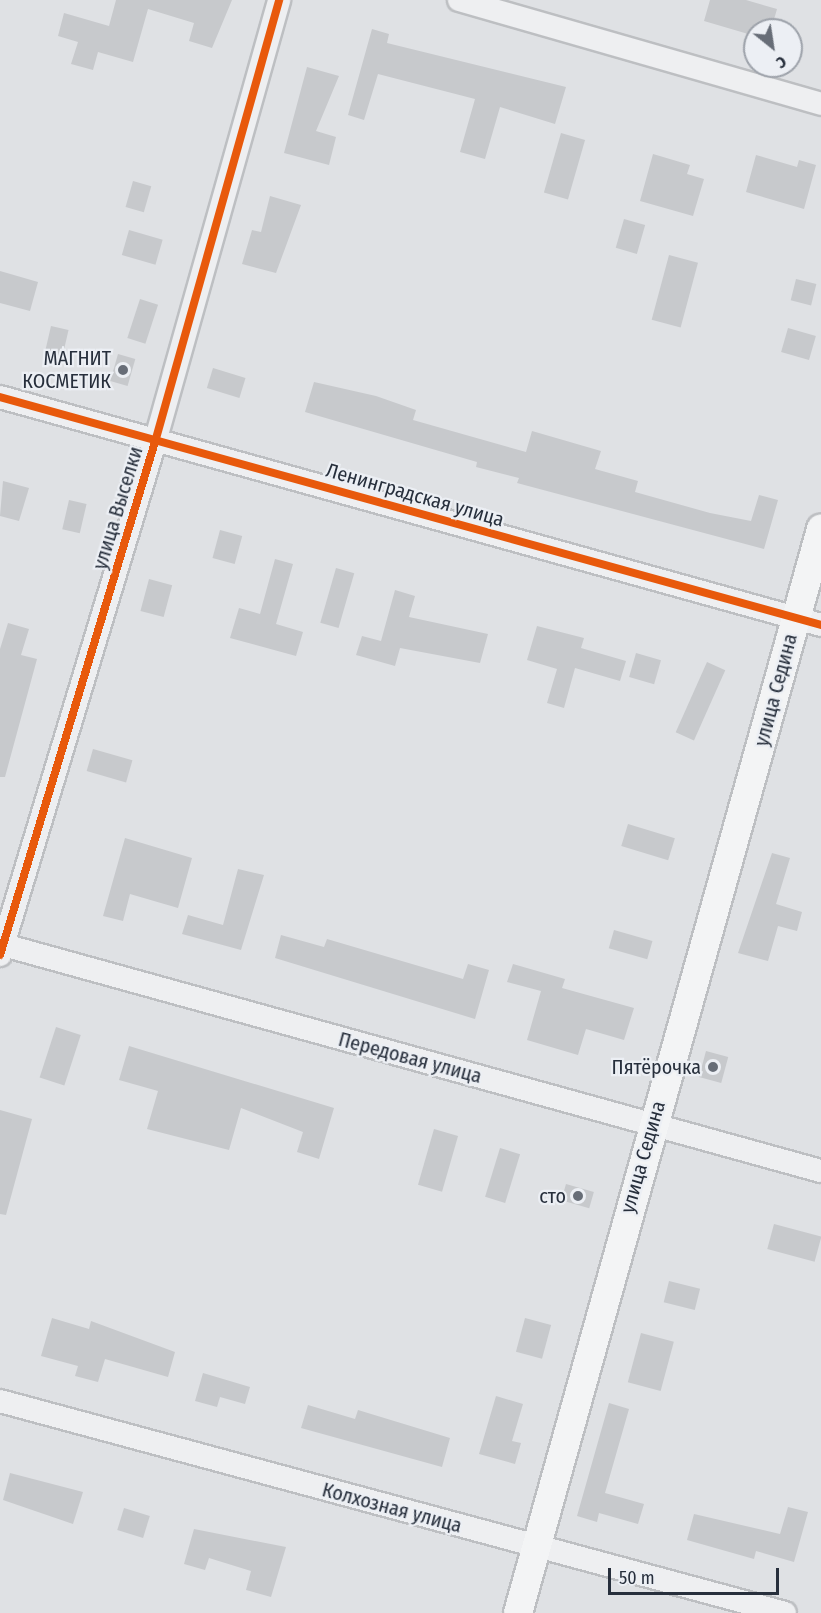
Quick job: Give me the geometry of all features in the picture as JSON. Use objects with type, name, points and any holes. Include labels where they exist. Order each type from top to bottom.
[{"type":"main road","name":"улица Седина","points":[[518,1613],[653,1125],[808,622],[821,529]]},
{"type":"street","name":"улица Выселки","points":[[1,948],[155,442],[279,0]]},
{"type":"street","points":[[459,0],[821,104]]},
{"type":"street","name":"Ленинградская улица","points":[[0,397],[808,622]]},
{"type":"street","name":"Передовая улица","points":[[1,948],[821,1171]]},
{"type":"street","name":"Колхозная улица","points":[[0,1401],[785,1613]]},
{"type":"building","points":[[116,0],[232,0],[212,48],[189,41],[194,23],[148,9],[133,62],[98,52],[93,70],[71,64],[78,42],[58,36],[64,13],[109,26]]},
{"type":"building","points":[[710,0],[746,0],[777,9],[774,18],[743,18],[743,32],[704,21]]},
{"type":"building","points":[[372,29],[389,34],[387,43],[566,87],[555,124],[500,107],[485,159],[460,152],[475,99],[378,74],[364,120],[348,115]]},
{"type":"building","points":[[307,67],[339,76],[316,131],[336,137],[329,165],[284,153]]},
{"type":"building","points":[[561,133],[585,140],[568,199],[544,193]]},
{"type":"building","points":[[653,154],[690,165],[687,174],[704,179],[693,216],[640,201]]},
{"type":"building","points":[[756,155],[797,167],[799,160],[816,165],[804,209],[746,192]]},
{"type":"building","points":[[133,181],[151,186],[144,212],[126,207]]},
{"type":"building","points":[[270,196],[301,205],[276,273],[242,264],[252,230],[261,232]]},
{"type":"building","points":[[624,219],[645,225],[637,254],[616,248]]},
{"type":"building","points":[[129,230],[163,240],[155,265],[122,255]]},
{"type":"building","points":[[669,255],[698,263],[681,327],[652,320]]},
{"type":"building","points":[[0,271],[38,282],[30,311],[0,303]]},
{"type":"building","points":[[796,279],[816,284],[811,305],[791,300]]},
{"type":"building","points":[[140,299],[158,305],[145,344],[127,338]]},
{"type":"building","points":[[51,326],[69,330],[62,356],[45,352]]},
{"type":"building","points":[[788,328],[816,336],[809,360],[781,352]]},
{"type":"building","name":"МАГНИТ КОСМЕТИК","points":[[118,354],[135,359],[128,386],[110,381]]},
{"type":"building","points":[[213,368],[246,378],[239,398],[207,388]]},
{"type":"building","points":[[314,382],[376,396],[416,410],[413,420],[526,452],[532,431],[601,451],[595,469],[638,481],[635,492],[710,513],[751,521],[759,495],[778,500],[764,549],[517,483],[519,478],[476,467],[477,462],[305,412]]},
{"type":"building","points":[[3,481],[29,488],[19,521],[0,516]]},
{"type":"building","points":[[69,500],[87,504],[80,533],[62,529]]},
{"type":"building","points":[[220,530],[242,536],[235,564],[212,558]]},
{"type":"building","points":[[275,559],[293,564],[276,624],[303,632],[296,656],[230,638],[239,608],[260,614]]},
{"type":"building","points":[[336,568],[354,573],[339,628],[320,623]]},
{"type":"building","points":[[149,579],[172,585],[164,617],[140,611]]},
{"type":"building","points":[[395,590],[415,596],[409,617],[488,634],[480,663],[400,648],[395,666],[356,655],[362,636],[381,641]]},
{"type":"building","points":[[8,623],[29,629],[21,655],[37,659],[5,777],[0,777],[0,649]]},
{"type":"building","points":[[537,626],[584,638],[581,648],[626,661],[620,681],[575,668],[564,708],[547,703],[557,669],[527,660]]},
{"type":"building","points":[[636,653],[661,660],[654,684],[629,677]]},
{"type":"building","points":[[707,662],[725,670],[694,740],[676,732]]},
{"type":"building","points":[[93,749],[132,760],[126,782],[87,771]]},
{"type":"building","points":[[628,824],[675,838],[668,860],[621,846]]},
{"type":"building","points":[[125,838],[192,858],[178,908],[130,894],[123,921],[103,916]]},
{"type":"building","points":[[772,853],[790,858],[776,904],[802,912],[797,931],[778,926],[768,961],[738,953]]},
{"type":"building","points":[[238,869],[264,875],[241,950],[182,934],[188,915],[223,925]]},
{"type":"building","points":[[614,930],[652,941],[647,959],[609,948]]},
{"type":"building","points":[[281,935],[324,947],[327,939],[463,979],[468,964],[489,970],[475,1019],[275,958]]},
{"type":"building","points":[[513,964],[565,979],[562,988],[634,1008],[624,1040],[586,1029],[578,1055],[527,1040],[541,991],[507,982]]},
{"type":"building","points":[[56,1027],[81,1035],[64,1085],[40,1077]]},
{"type":"building","points":[[129,1046],[334,1108],[319,1159],[297,1152],[303,1132],[241,1108],[229,1150],[147,1129],[158,1091],[119,1080]]},
{"type":"building","name":"Пятёрочка","points":[[706,1051],[728,1057],[721,1083],[699,1077]]},
{"type":"building","points":[[0,1110],[32,1119],[6,1215],[0,1214]]},
{"type":"building","points":[[434,1129],[458,1136],[442,1192],[418,1185]]},
{"type":"building","points":[[500,1148],[520,1154],[505,1203],[485,1197]]},
{"type":"building","name":"сто","points":[[566,1184],[594,1192],[589,1208],[561,1200]]},
{"type":"building","points":[[774,1224],[821,1237],[815,1262],[767,1249]]},
{"type":"building","points":[[669,1281],[700,1289],[695,1310],[664,1302]]},
{"type":"building","points":[[52,1318],[89,1329],[91,1321],[175,1352],[168,1377],[105,1359],[98,1382],[75,1376],[78,1366],[41,1356]]},
{"type":"building","points":[[525,1318],[551,1325],[542,1359],[516,1352]]},
{"type":"building","points":[[641,1333],[674,1342],[661,1391],[628,1382]]},
{"type":"building","points":[[203,1373],[250,1387],[245,1404],[220,1397],[217,1407],[195,1401]]},
{"type":"building","points":[[496,1396],[523,1404],[512,1441],[521,1443],[515,1464],[479,1454]]},
{"type":"building","points":[[609,1403],[629,1409],[605,1493],[644,1504],[638,1524],[599,1513],[597,1522],[577,1516]]},
{"type":"building","points":[[308,1405],[355,1419],[358,1410],[450,1438],[442,1467],[301,1428]]},
{"type":"building","points":[[10,1473],[83,1492],[73,1524],[3,1500]]},
{"type":"building","points":[[788,1507],[808,1512],[794,1562],[756,1551],[754,1559],[687,1540],[694,1514],[780,1534]]},
{"type":"building","points":[[124,1508],[150,1516],[143,1538],[117,1530]]},
{"type":"building","points":[[194,1529],[286,1547],[271,1597],[246,1590],[251,1571],[209,1558],[205,1570],[184,1564]]},
{"type":"cycle path","points":[[0,955],[155,442],[279,0]]},
{"type":"cycle path","points":[[0,397],[821,625]]},
{"type":"place","name":"МАГНИТ КОСМЕТИК","points":[[123,370]]},
{"type":"place","name":"Пятёрочка","points":[[713,1067]]},
{"type":"place","name":"сто","points":[[578,1196]]}]
